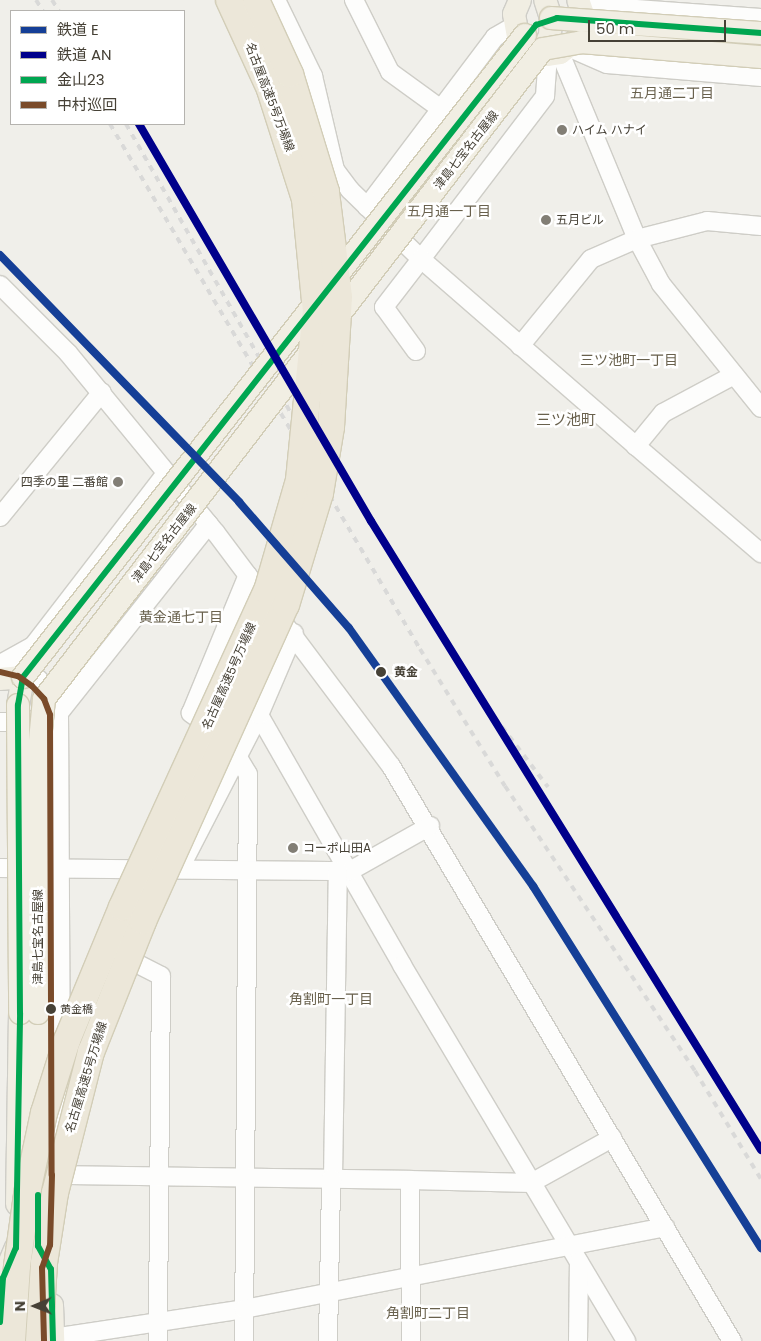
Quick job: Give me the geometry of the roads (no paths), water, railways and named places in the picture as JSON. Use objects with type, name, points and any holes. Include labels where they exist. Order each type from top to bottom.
[{"type":"highway","name":"名古屋高速5号万場線","points":[[12,1341],[17,1266],[28,1188],[44,1113],[67,1040],[118,915],[267,590],[299,480],[316,311],[306,208],[285,129],[229,0]]},
{"type":"highway","name":"名古屋高速5号万場線","points":[[48,1340],[44,1263],[55,1193],[91,1052],[143,921],[286,605],[320,493],[331,427],[340,297],[328,200],[290,74],[256,0]]},
{"type":"main road","points":[[520,1],[519,30],[526,47],[555,51],[581,42],[761,57]]},
{"type":"main road","points":[[555,51],[583,28],[579,3]]},
{"type":"main road","name":"津島七宝名古屋線","points":[[48,1340],[50,1269],[38,1246],[29,1013],[9,704],[23,677],[519,30],[548,9]]},
{"type":"main road","points":[[555,51],[550,36],[548,9],[761,33]]},
{"type":"main road","name":"津島七宝名古屋線","points":[[0,1322],[1,1273],[16,1248],[29,1013],[39,751],[52,706],[555,51]]},
{"type":"main road","points":[[0,670],[23,677]]},
{"type":"main road","points":[[9,704],[52,706]]},
{"type":"street","points":[[276,0],[312,76],[335,170],[367,207],[520,346],[761,553]]},
{"type":"street","points":[[354,0],[390,72],[441,109]]},
{"type":"street","points":[[579,3],[761,18]]},
{"type":"street","points":[[367,207],[495,37],[519,30]]},
{"type":"street","points":[[555,51],[607,64],[761,77]]},
{"type":"street","points":[[555,51],[636,238],[661,284],[761,408]]},
{"type":"street","points":[[416,351],[384,307],[545,96],[555,51]]},
{"type":"street","points":[[520,346],[591,259],[636,238],[707,221],[761,226]]},
{"type":"street","points":[[0,286],[102,392],[294,633],[387,760],[430,826],[732,1341]]},
{"type":"street","points":[[636,446],[663,413],[734,375]]},
{"type":"street","points":[[0,517],[102,392]]},
{"type":"street","points":[[0,670],[33,646],[166,473]]},
{"type":"street","points":[[0,722],[26,722],[52,706],[209,524]]},
{"type":"street","points":[[244,1341],[248,774],[239,753],[191,713],[248,575]]},
{"type":"street","points":[[61,1175],[97,1049],[134,962],[259,715],[294,633]]},
{"type":"street","points":[[0,670],[38,679],[52,694],[61,868],[61,1175],[59,1247],[50,1269]]},
{"type":"street","points":[[259,715],[344,871],[626,1341]]},
{"type":"street","points":[[0,868],[344,871],[430,826]]},
{"type":"street","points":[[328,1341],[332,1178],[344,871]]},
{"type":"street","points":[[134,962],[161,976],[158,1333]]},
{"type":"street","points":[[61,1175],[245,1176],[531,1183],[612,1138]]},
{"type":"street","points":[[410,1180],[410,1341]]},
{"type":"street","points":[[48,1340],[158,1333],[244,1310],[411,1275],[575,1255],[665,1227]]},
{"type":"street","points":[[575,1255],[578,1341]]},
{"type":"railway","points":[[36,0],[42,10]]},
{"type":"railway","points":[[52,0],[58,10]]},
{"type":"railway","points":[[111,125],[420,649],[505,786],[695,1071],[761,1179]]},
{"type":"railway","points":[[127,125],[320,464]]},
{"type":"railway","points":[[480,698],[548,787]]},
{"type":"rail line","name":"AN","points":[[140,125],[371,521],[761,1150]]},
{"type":"rail line","name":"E","points":[[0,255],[239,502],[349,628],[533,886],[761,1248]]},
{"type":"place","name":"ハイム ハナイ","points":[[562,130]]},
{"type":"place","name":"五月ビル","points":[[546,220]]},
{"type":"place","name":"四季の里 二番館","points":[[118,482]]},
{"type":"place","name":"黄金","points":[[381,672]]},
{"type":"place","name":"コーポ山田A","points":[[293,848]]},
{"type":"place","name":"黄金橋","points":[[51,1009]]},
{"type":"district","name":"五月通二丁目","points":[[672,93]]},
{"type":"district","name":"五月通一丁目","points":[[449,211]]},
{"type":"district","name":"三ツ池町一丁目","points":[[629,360]]},
{"type":"district","name":"三ツ池町","points":[[566,420]]},
{"type":"district","name":"黄金通七丁目","points":[[181,617]]},
{"type":"district","name":"角割町一丁目","points":[[331,999]]},
{"type":"district","name":"角割町二丁目","points":[[428,1313]]}]
